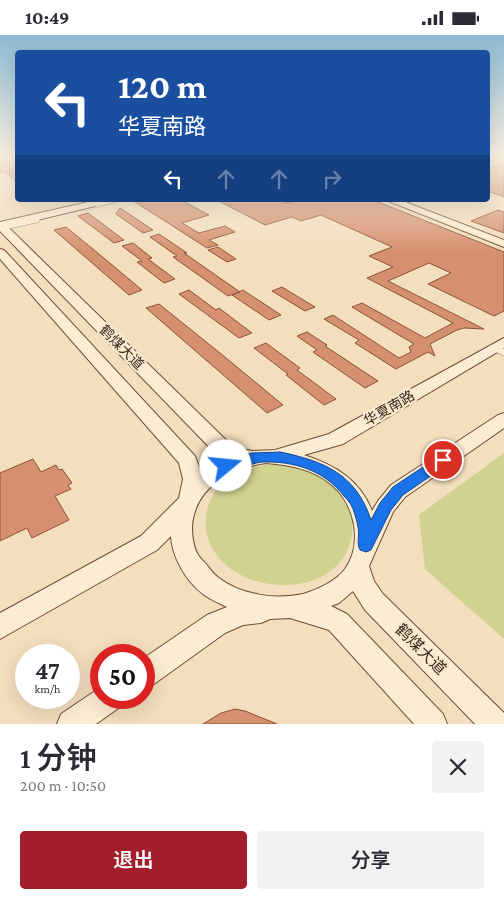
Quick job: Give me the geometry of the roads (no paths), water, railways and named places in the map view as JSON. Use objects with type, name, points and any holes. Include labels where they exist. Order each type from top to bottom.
[{"type":"main road","points":[[1,226],[91,202]]},
{"type":"main road","points":[[396,202],[504,242]]},
{"type":"main road","points":[[403,202],[504,242]]},
{"type":"main road","name":"鹤煤大道","points":[[1,226],[219,445],[232,453],[259,457],[280,457],[307,462],[331,474],[342,483],[358,503],[364,515],[366,528],[362,556],[363,586],[374,602],[495,724]]},
{"type":"main road","name":"鹤煤大道","points":[[0,252],[188,461],[193,479],[181,533],[187,557],[202,579],[225,596],[257,607],[283,608],[323,615],[338,622],[433,724]]},
{"type":"main road","name":"华夏南路","points":[[259,457],[297,451],[336,439],[500,348]]},
{"type":"main road","points":[[362,556],[385,507],[398,491],[504,419]]},
{"type":"main road","name":"鹤煤大道","points":[[188,501],[196,490],[215,472],[226,466],[259,457]]},
{"type":"main road","points":[[0,627],[149,543],[168,525],[188,501]]},
{"type":"main road","name":"鹤煤大道","points":[[283,608],[309,604],[332,593],[350,579],[362,556]]},
{"type":"main road","points":[[155,666],[216,624],[242,613],[283,608]]},
{"type":"main road","points":[[71,724],[93,709]]},
{"type":"street","points":[[1,226],[101,202]]},
{"type":"street","points":[[1,226],[111,202]]}]
